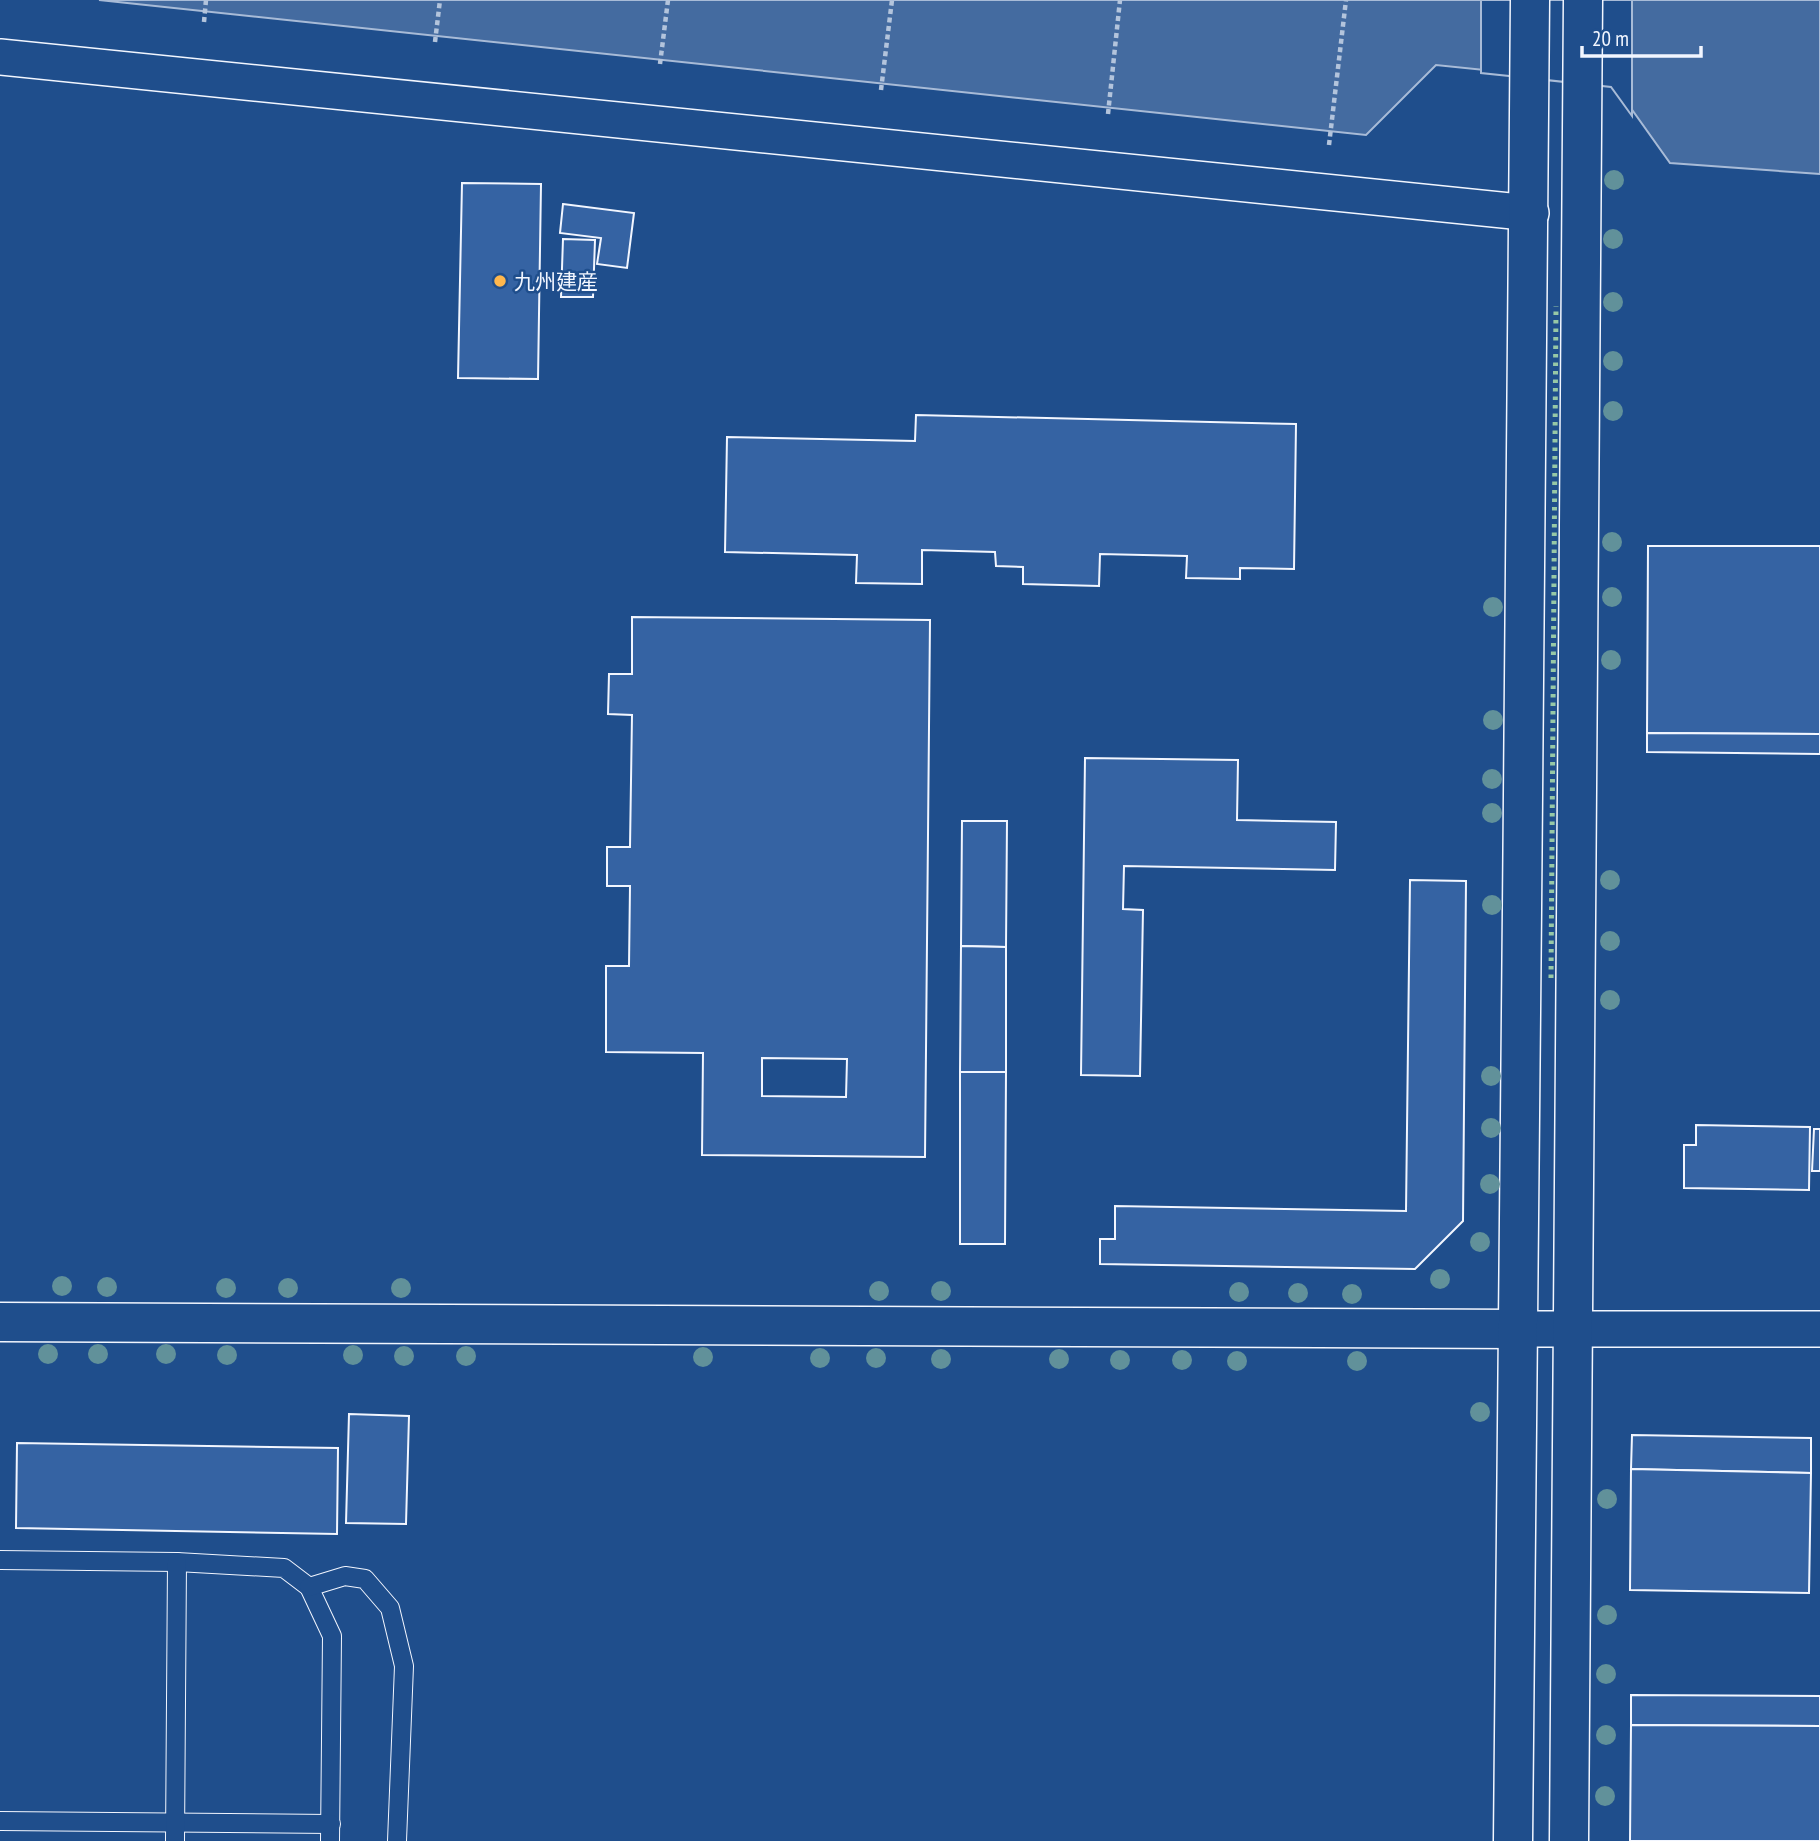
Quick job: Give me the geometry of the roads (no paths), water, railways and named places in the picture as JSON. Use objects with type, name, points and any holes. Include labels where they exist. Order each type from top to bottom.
[{"type":"street","points":[[1513,1841],[1516,1329],[1531,214],[1530,0]]},
{"type":"street","points":[[1569,1841],[1575,1329],[1583,0]]},
{"type":"street","points":[[0,57],[1531,214]]},
{"type":"street","points":[[0,1322],[1820,1329]]},
{"type":"lane","points":[[0,1560],[177,1562],[284,1568],[309,1587],[332,1636],[331,1832],[175,1822],[0,1821]]},
{"type":"lane","points":[[175,1841],[177,1562]]},
{"type":"lane","points":[[309,1587],[345,1576],[365,1579],[390,1608],[404,1666],[397,1841]]},
{"type":"water","points":[[99,0],[1820,0],[1820,174],[1670,163],[1613,83],[1436,65],[1366,135]]},
{"type":"place","name":"九州建産","points":[[500,281]]}]
